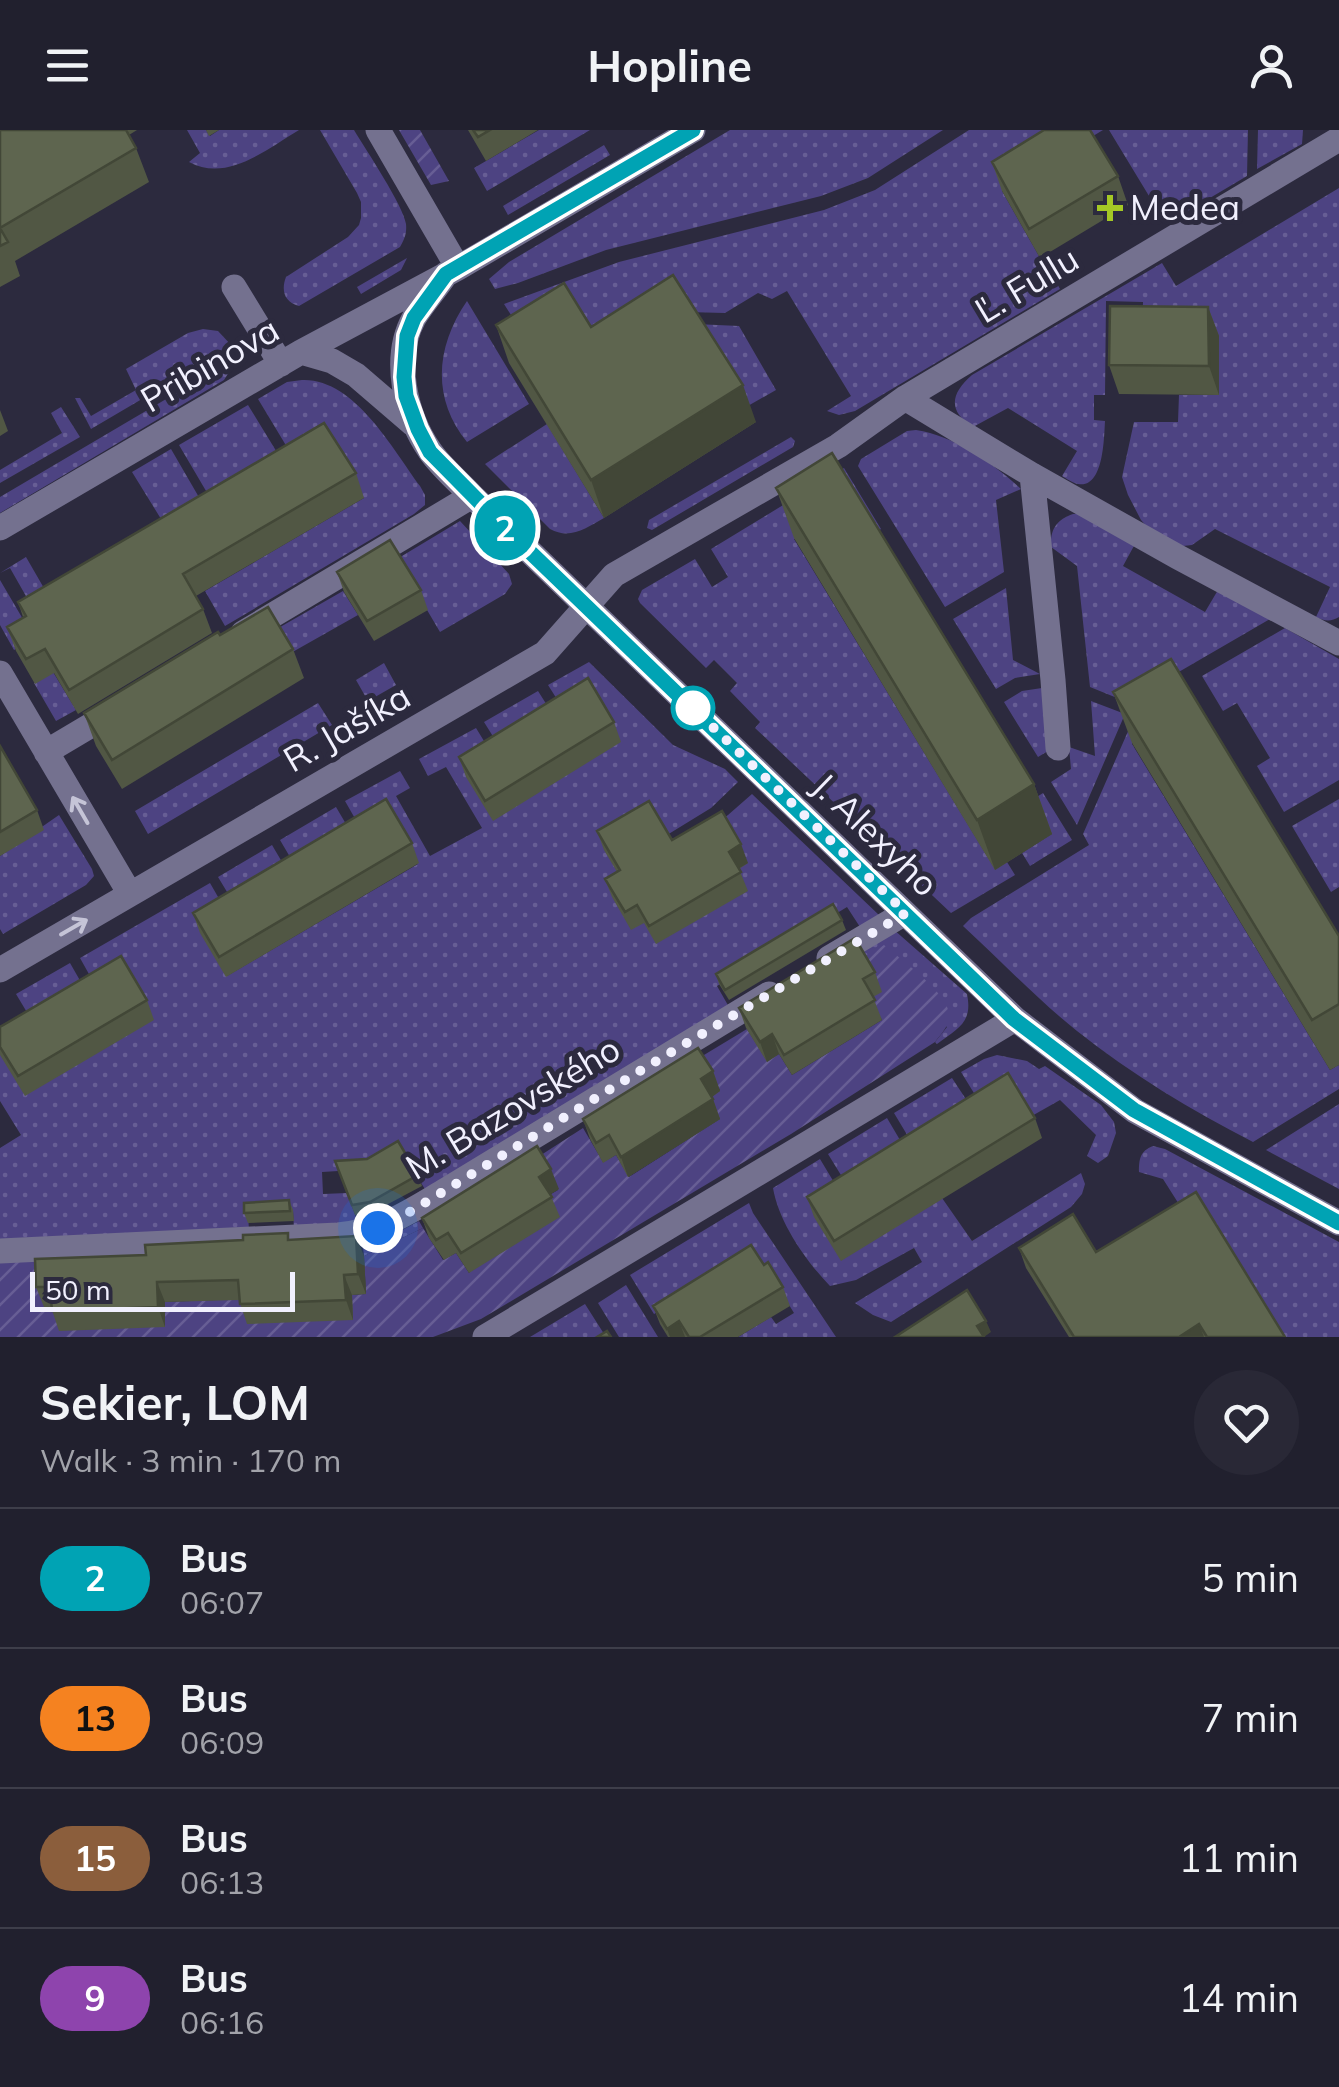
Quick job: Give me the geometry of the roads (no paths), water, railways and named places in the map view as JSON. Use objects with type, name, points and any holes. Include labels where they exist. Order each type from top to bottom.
[{"type":"street","points":[[378,130],[452,271]]},
{"type":"street","name":"Pribinova","points":[[0,528],[693,130]]},
{"type":"street","name":"Ľ. Fullu","points":[[585,605],[614,574],[838,446],[906,398],[1339,140]]},
{"type":"street","name":"J. Alexyho","points":[[452,271],[414,318],[407,336],[406,396],[430,452],[1014,1019],[1134,1110],[1339,1223]]},
{"type":"street","points":[[234,287],[291,358]]},
{"type":"street","name":"J. Alexyho","points":[[291,358],[332,362],[356,376],[418,429]]},
{"type":"street","points":[[906,398],[1178,558],[1339,643]]},
{"type":"street","points":[[1032,475],[1058,748]]},
{"type":"street","points":[[216,650],[472,496]]},
{"type":"street","name":"R. Jašíka","points":[[0,970],[545,653],[585,605]]},
{"type":"street","points":[[0,673],[130,894]]},
{"type":"street","points":[[46,752],[131,700]]},
{"type":"street","name":"M. Bazovského","points":[[0,1251],[318,1236],[378,1228],[906,913]]},
{"type":"street","points":[[485,1337],[1014,1019]]},
{"type":"place","name":"Medea","points":[[1110,208]]}]
